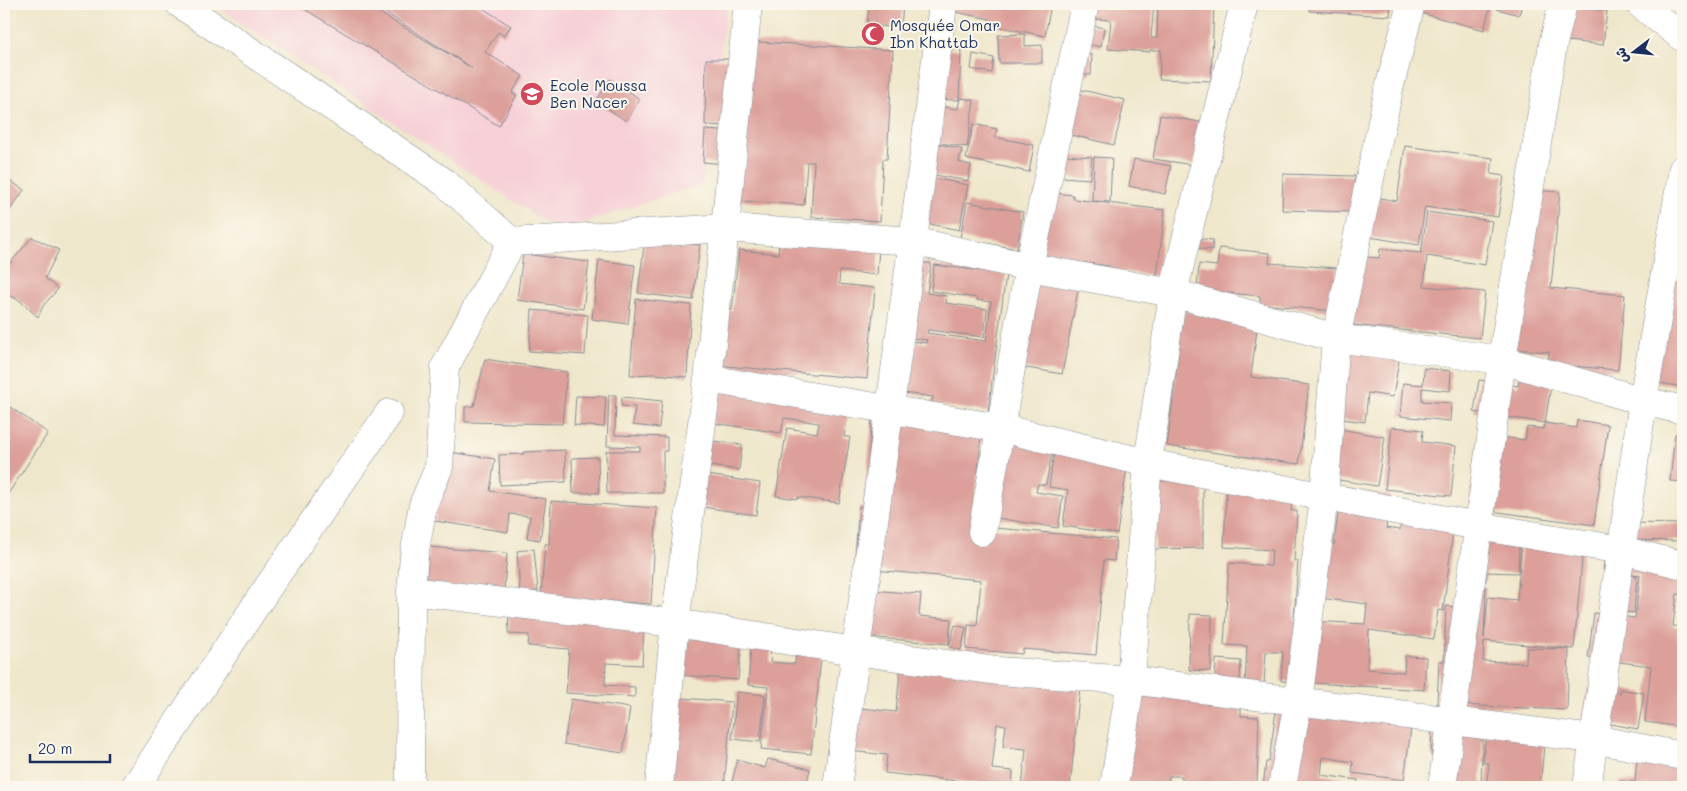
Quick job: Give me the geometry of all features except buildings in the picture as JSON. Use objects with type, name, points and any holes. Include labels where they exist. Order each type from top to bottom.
[{"type":"street","points":[[180,4],[444,182],[512,242],[726,228],[913,241],[1029,267],[1173,293],[1336,338],[1502,360],[1643,401],[1683,410]]},
{"type":"street","points":[[659,787],[675,623],[726,228],[748,4]]},
{"type":"street","points":[[845,786],[855,651],[913,241],[943,4]]},
{"type":"street","points":[[982,532],[1029,267],[1085,4]]},
{"type":"street","points":[[1114,787],[1131,680],[1148,463],[1173,293],[1244,4]]},
{"type":"street","points":[[1282,787],[1298,702],[1324,497],[1336,338],[1389,89],[1411,4]]},
{"type":"street","points":[[1442,787],[1502,360],[1553,44],[1562,4]]},
{"type":"street","points":[[1640,4],[1683,38]]},
{"type":"street","points":[[1587,787],[1643,401],[1683,169]]},
{"type":"street","points":[[410,787],[411,591],[414,556],[423,505],[439,467],[445,367],[512,242]]},
{"type":"street","points":[[708,379],[1000,428],[1148,463],[1478,526],[1621,550],[1683,565]]},
{"type":"street","points":[[136,787],[266,590],[389,413]]},
{"type":"street","points":[[411,591],[675,623],[997,671],[1131,680],[1450,720],[1593,739],[1683,756]]},
{"type":"shaded area","name":"Ecole Moussa Ben Nacer","points":[[212,4],[727,4],[702,184],[559,231]]},
{"type":"place","name":"Mosquée Omar Ibn Khattab","points":[[873,34]]},
{"type":"place","name":"Ecole Moussa Ben Nacer","points":[[532,94]]}]
